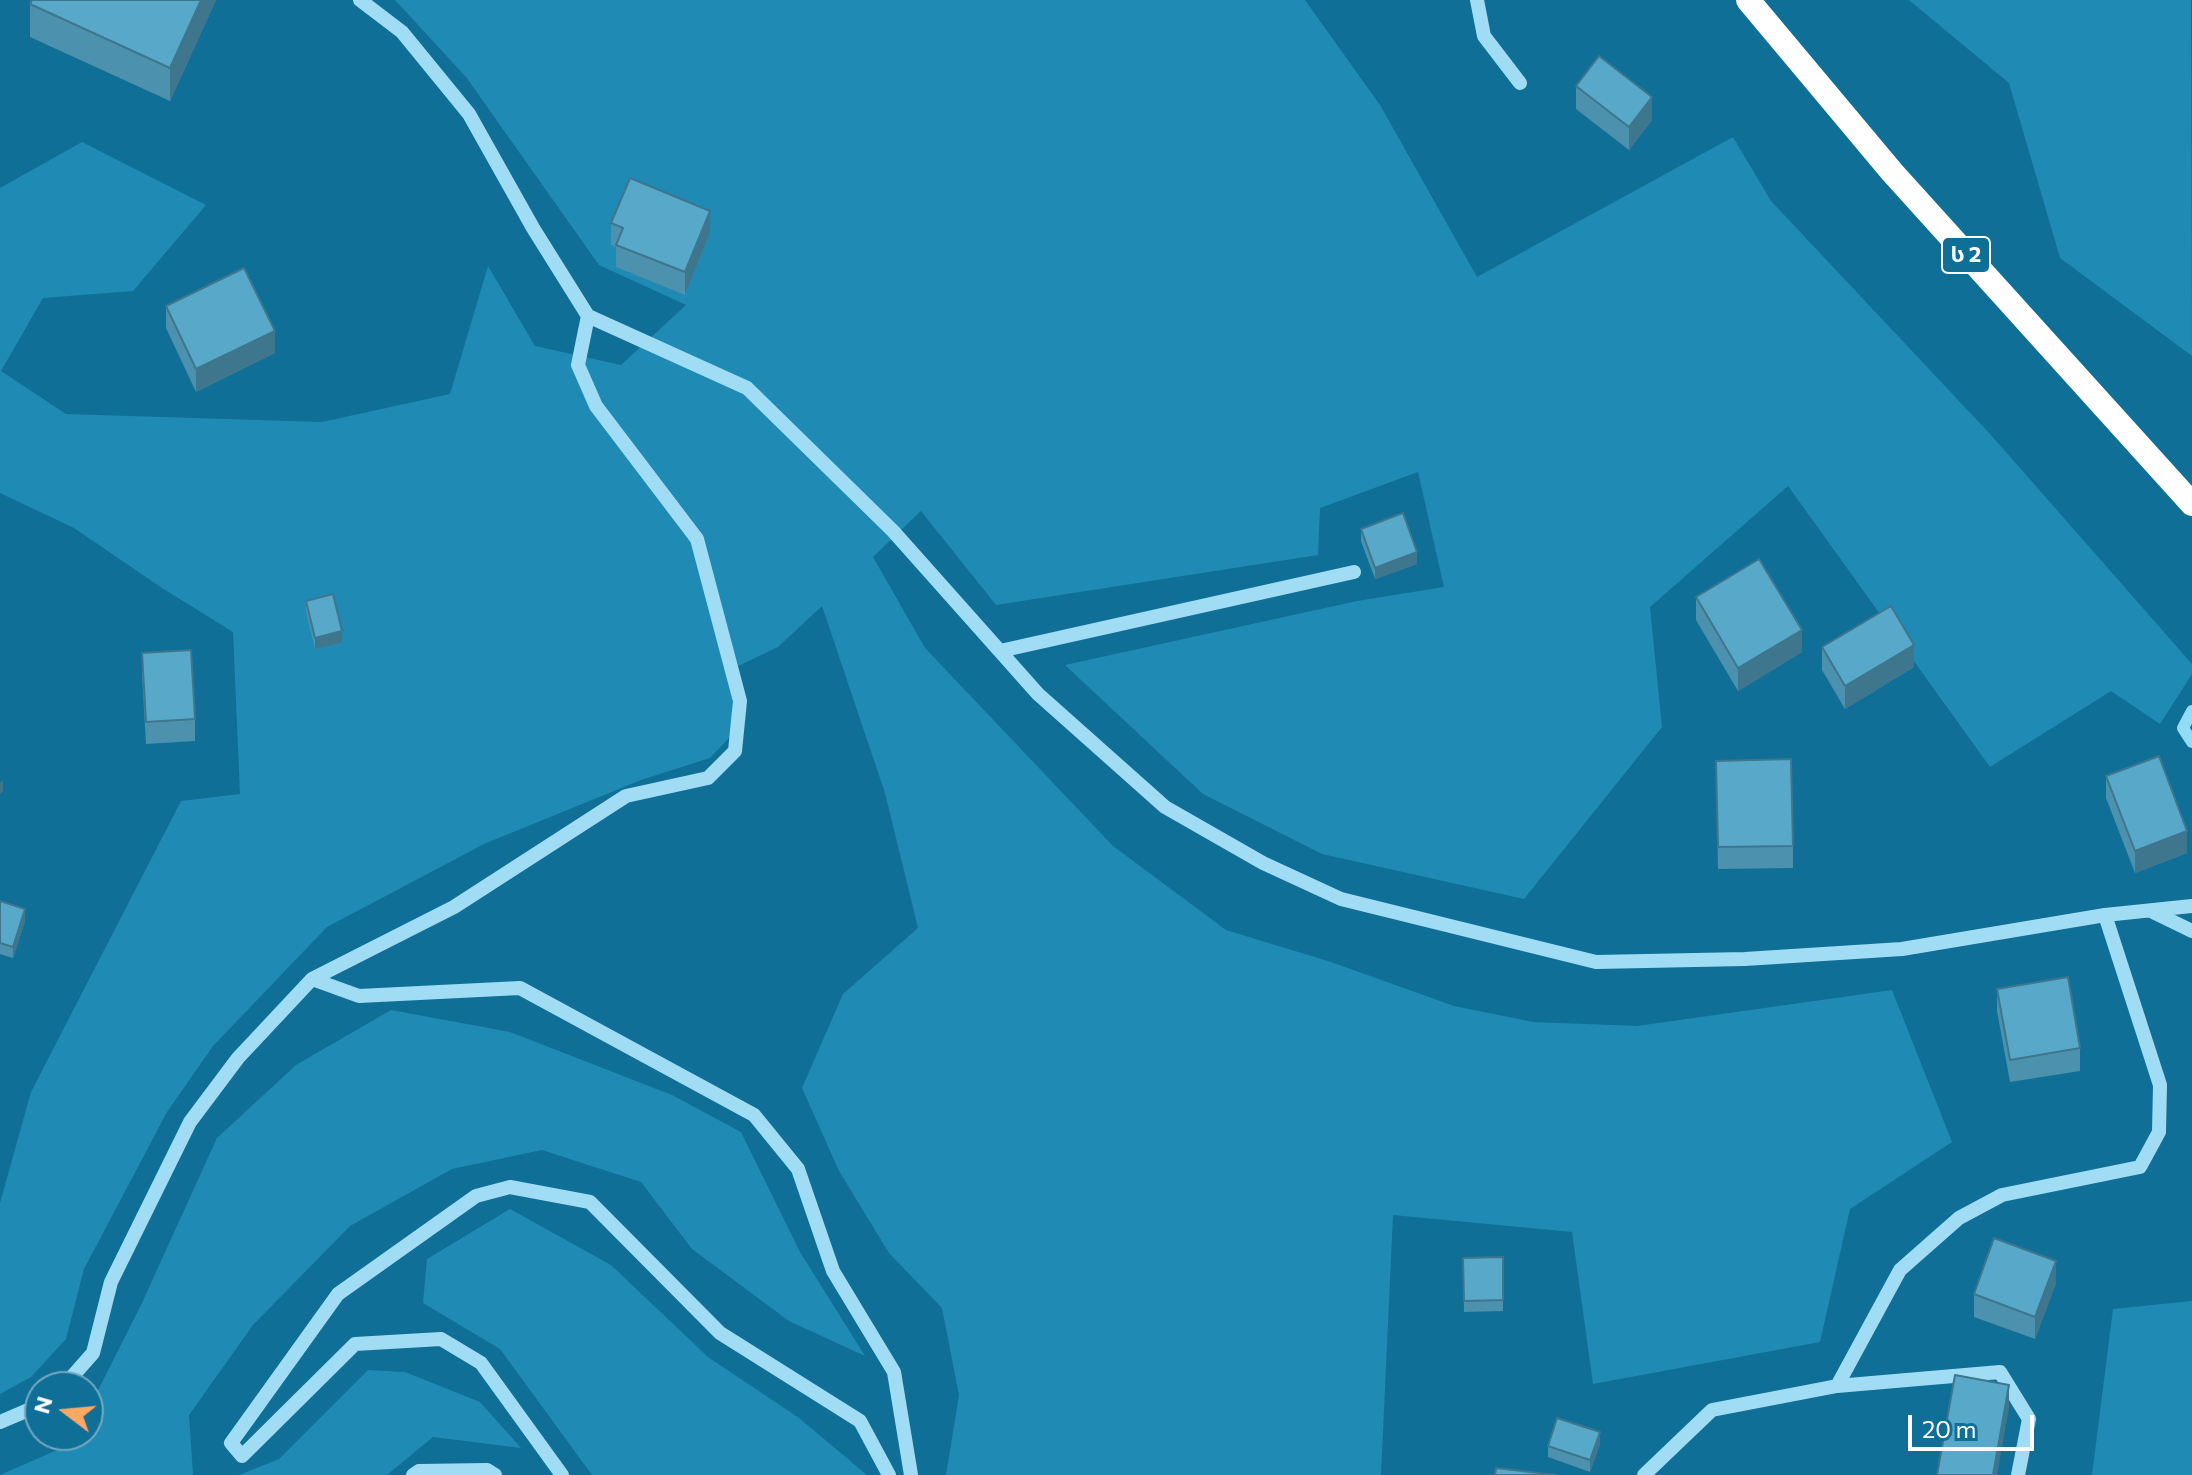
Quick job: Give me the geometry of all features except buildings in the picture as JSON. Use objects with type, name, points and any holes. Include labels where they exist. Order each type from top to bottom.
[{"type":"highway","name":"ს 2","points":[[1748,0],[1892,172],[2192,504]]},
{"type":"street","points":[[360,0],[402,32],[469,114],[533,228],[588,316],[747,388],[893,531],[1038,694],[1165,807],[1263,863],[1341,899],[1596,962],[1745,959],[1902,949],[2105,915],[2192,906]]},
{"type":"street","points":[[1477,0],[1484,36],[1520,83]]},
{"type":"street","points":[[77,1371],[93,1353],[111,1282],[190,1122],[238,1058],[312,979],[454,907],[626,796],[708,778],[735,751],[740,701],[697,539],[596,406],[578,365],[588,316]]},
{"type":"street","points":[[1000,651],[1354,572]]},
{"type":"street","points":[[2153,912],[2192,931]]},
{"type":"street","points":[[1837,1386],[1900,1270],[1959,1218],[2002,1195],[2140,1167],[2159,1132],[2160,1085],[2105,915]]},
{"type":"street","points":[[312,979],[359,996],[520,988],[754,1115],[798,1169],[833,1271],[894,1372],[911,1475]]},
{"type":"street","points":[[562,1475],[481,1363],[441,1339],[355,1344],[242,1456],[231,1443],[338,1294],[476,1196],[510,1187],[590,1202],[720,1333],[860,1421],[889,1475]]},
{"type":"street","points":[[1644,1475],[1712,1410],[1837,1386],[2000,1372],[2029,1419],[2018,1475]]},
{"type":"street","points":[[0,1422],[24,1412]]},
{"type":"street","points":[[413,1475],[419,1471],[474,1470],[487,1470],[495,1475]]},
{"type":"shaded area","points":[[395,0],[1305,0],[1380,105],[1477,277],[1733,137],[1771,201],[1991,435],[2192,664],[2192,674],[2160,724],[2111,691],[1990,767],[1788,486],[1650,607],[1662,727],[1524,899],[1322,854],[1203,794],[1065,665],[1357,601],[1444,587],[1418,472],[1320,508],[1318,555],[996,605],[921,511],[873,557],[925,648],[1113,846],[1226,930],[1331,962],[1454,1006],[1533,1022],[1637,1026],[1892,990],[1952,1142],[1850,1209],[1820,1342],[1593,1384],[1572,1232],[1393,1215],[1381,1475],[946,1475],[959,1395],[942,1308],[889,1253],[839,1171],[802,1088],[843,994],[918,928],[885,793],[822,606],[778,647],[732,669],[733,734],[710,758],[641,780],[484,844],[327,927],[213,1046],[167,1112],[84,1269],[66,1339],[37,1371],[24,1371],[24,1381],[0,1394],[0,1203],[31,1092],[181,801],[240,794],[233,632],[74,528],[0,493],[0,188],[82,142],[206,205],[133,291],[43,298],[1,371],[66,414],[322,422],[450,394],[488,266],[535,346],[621,365],[686,305],[599,265],[466,77]]},
{"type":"shaded area","points":[[1909,0],[2191,0],[2192,356],[2060,258],[2009,83]]},
{"type":"shaded area","points":[[391,1010],[510,1032],[672,1095],[741,1132],[800,1252],[865,1356],[789,1321],[692,1249],[641,1182],[542,1150],[452,1169],[350,1226],[253,1325],[189,1415],[193,1475],[0,1475],[55,1451],[104,1451],[104,1378],[217,1138],[296,1065]]},
{"type":"shaded area","points":[[510,1209],[611,1265],[708,1357],[799,1418],[867,1475],[592,1475],[500,1349],[423,1303],[427,1259]]},
{"type":"shaded area","points":[[2192,1301],[2192,1475],[2092,1475],[2113,1309]]},
{"type":"shaded area","points":[[368,1370],[405,1372],[480,1402],[521,1448],[433,1437],[387,1475],[239,1475],[279,1459]]},
{"type":"waterway","points":[[2192,711],[2183,728],[2192,742]]}]
